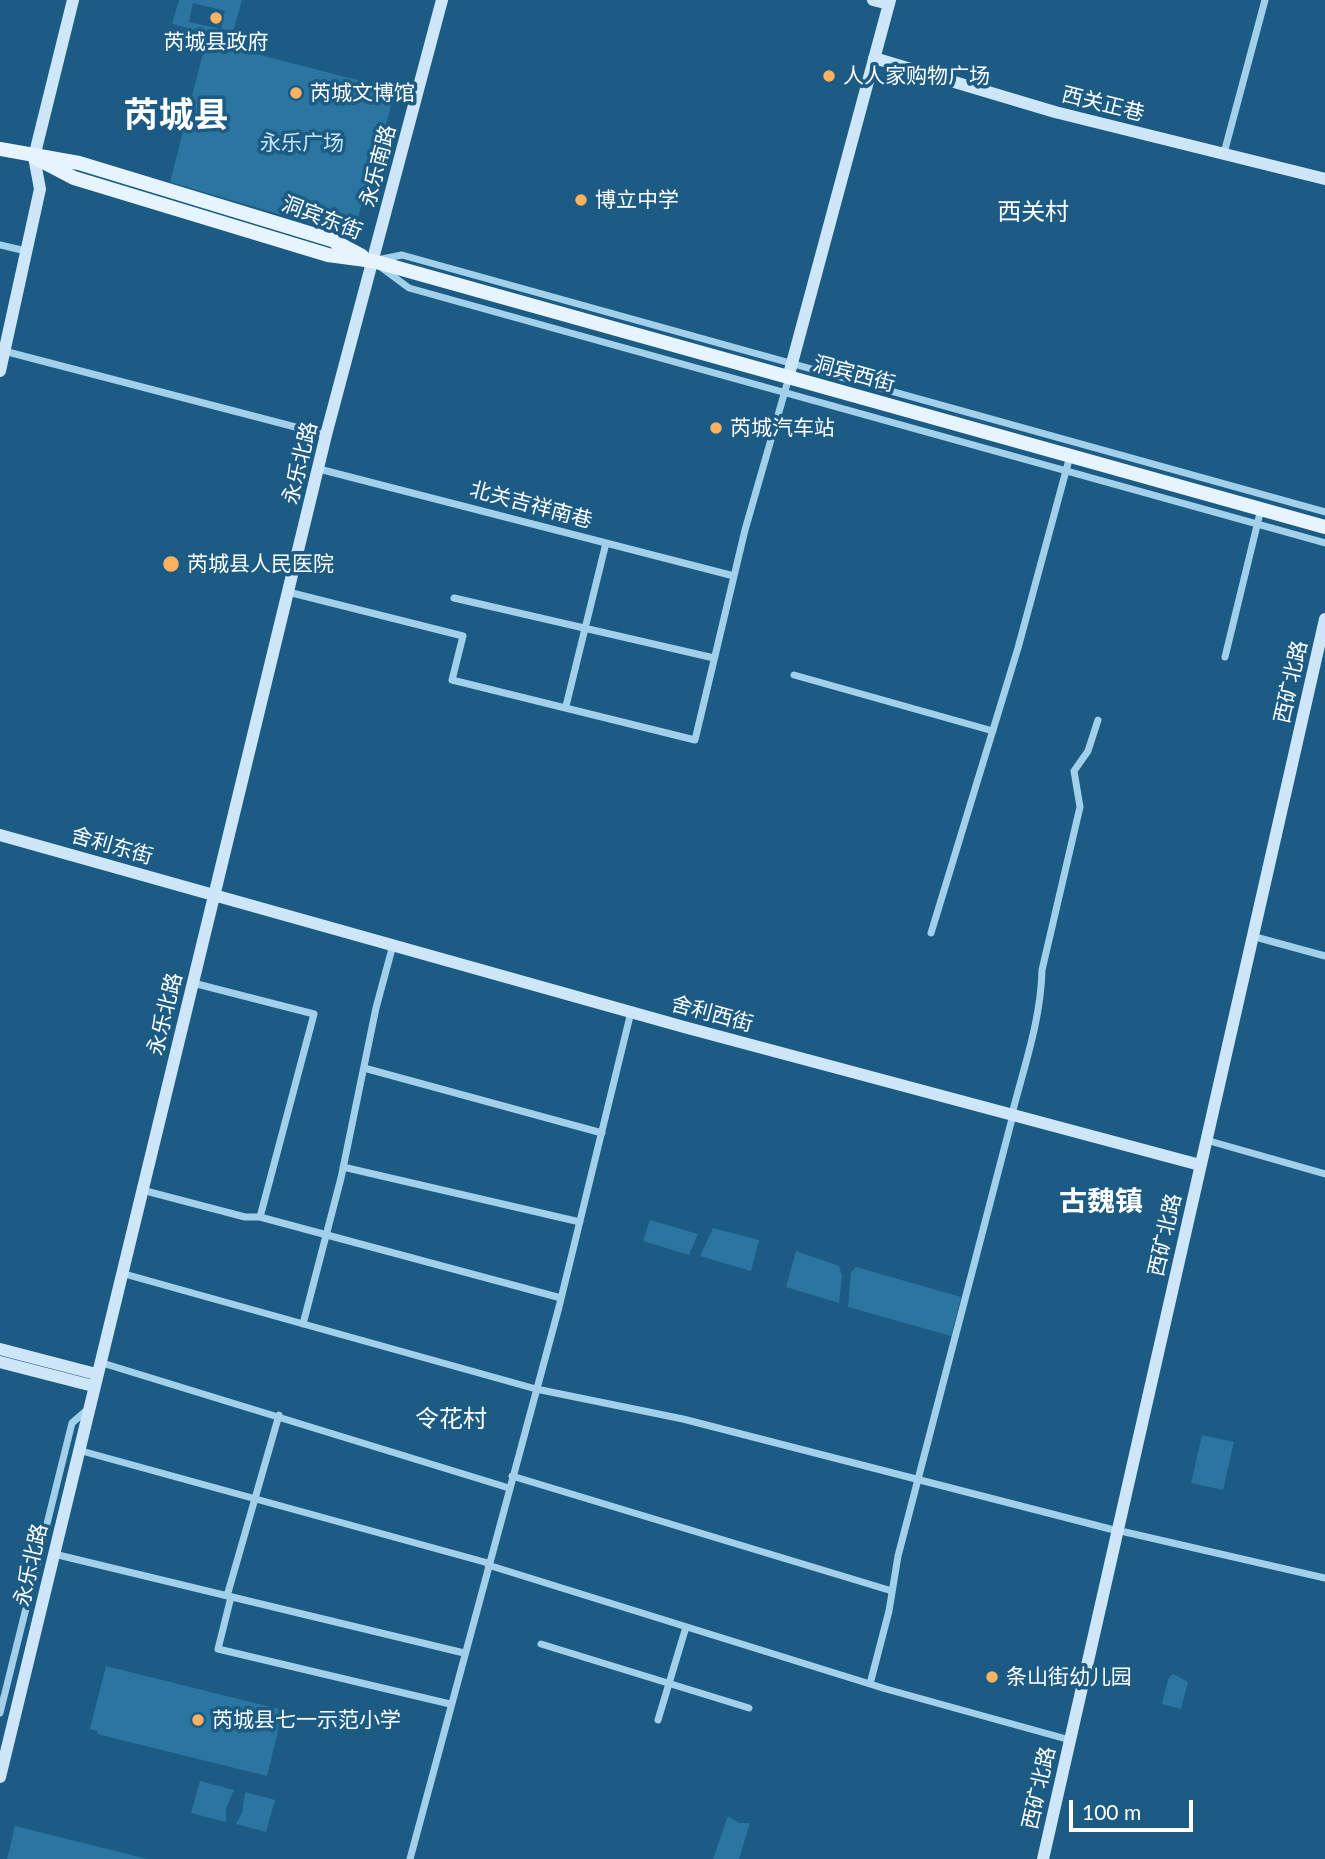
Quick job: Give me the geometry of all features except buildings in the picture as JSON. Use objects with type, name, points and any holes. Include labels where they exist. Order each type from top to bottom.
[{"type":"main road","points":[[0,371],[5,326],[40,188],[34,157],[74,0]]},
{"type":"main road","name":"永乐南路","points":[[373,261],[442,0]]},
{"type":"main road","points":[[790,372],[889,2],[873,0]]},
{"type":"main road","name":"西关正巷","points":[[874,58],[1055,111],[1325,178]]},
{"type":"main road","name":"洞宾东街","points":[[0,149],[79,163],[332,240],[373,261]]},
{"type":"main road","name":"洞宾西街","points":[[373,261],[790,372],[1070,456],[1325,527]]},
{"type":"main road","name":"永乐北路","points":[[0,1777],[326,435],[373,261]]},
{"type":"main road","name":"西矿北路","points":[[1051,1859],[1200,1165],[1325,619]]},
{"type":"main road","name":"西矿北路","points":[[1043,1859],[1213,1142],[1325,653]]},
{"type":"main road","name":"舍利东街","points":[[0,835],[215,895]]},
{"type":"main road","name":"舍利西街","points":[[215,895],[631,1012],[1200,1165]]},
{"type":"main road","points":[[0,1349],[96,1374]]},
{"type":"main road","points":[[0,1362],[96,1374]]},
{"type":"street","points":[[1224,153],[1265,0]]},
{"type":"street","points":[[0,245],[26,251]]},
{"type":"street","points":[[373,261],[409,288],[1325,543]]},
{"type":"street","points":[[4,351],[326,435]]},
{"type":"street","points":[[288,592],[463,636],[452,680],[695,740],[734,576],[790,372],[1325,512]]},
{"type":"street","points":[[931,933],[993,731],[1070,456]]},
{"type":"street","name":"北关吉祥南巷","points":[[318,469],[734,576]]},
{"type":"street","points":[[1225,657],[1261,509]]},
{"type":"street","points":[[566,706],[606,543]]},
{"type":"street","points":[[454,598],[714,658]]},
{"type":"street","points":[[794,675],[993,731]]},
{"type":"street","points":[[870,1684],[918,1480],[1042,997],[1042,970],[1080,807],[1074,771],[1088,751],[1098,720]]},
{"type":"street","points":[[1259,938],[1325,956]]},
{"type":"street","points":[[303,1324],[343,1167],[393,945]]},
{"type":"street","points":[[193,983],[314,1014],[260,1217]]},
{"type":"street","points":[[410,1859],[561,1298],[631,1012]]},
{"type":"street","points":[[364,1068],[602,1133]]},
{"type":"street","points":[[1213,1142],[1325,1174]]},
{"type":"street","points":[[343,1167],[580,1222]]},
{"type":"street","points":[[141,1189],[245,1217],[260,1217],[326,1234],[561,1298]]},
{"type":"street","points":[[121,1273],[536,1389],[683,1419],[1121,1531],[1325,1578]]},
{"type":"street","points":[[96,1374],[279,1415],[509,1488]]},
{"type":"street","points":[[0,1713],[72,1423],[87,1410]]},
{"type":"street","points":[[279,1415],[228,1596],[218,1649],[450,1704]]},
{"type":"street","points":[[78,1450],[488,1564],[870,1684],[1070,1740]]},
{"type":"street","points":[[512,1476],[892,1591]]},
{"type":"street","points":[[54,1554],[464,1653]]},
{"type":"street","points":[[658,1720],[686,1627]]},
{"type":"street","points":[[541,1644],[749,1708]]},
{"type":"green space","points":[[179,0],[242,0],[231,39],[172,24]],"holes":[[[193,3],[225,11],[221,29],[189,22]]]},
{"type":"green space","name":"永乐广场","points":[[206,41],[396,90],[358,217],[343,227],[326,228],[170,182]]},
{"type":"green space","points":[[650,1220],[698,1234],[689,1255],[643,1241]]},
{"type":"green space","points":[[713,1228],[759,1240],[751,1271],[700,1256]]},
{"type":"green space","points":[[796,1251],[839,1266],[842,1276],[839,1303],[786,1287]]},
{"type":"green space","points":[[856,1267],[961,1297],[951,1336],[848,1307],[851,1272]]},
{"type":"green space","points":[[1202,1435],[1234,1442],[1223,1490],[1191,1483]]},
{"type":"green space","points":[[106,1666],[283,1710],[267,1776],[97,1734],[98,1731],[90,1729]]},
{"type":"green space","points":[[1173,1674],[1188,1682],[1181,1709],[1162,1704],[1168,1679]]},
{"type":"green space","points":[[200,1781],[234,1790],[226,1809],[226,1822],[191,1813]]},
{"type":"green space","points":[[245,1792],[275,1800],[266,1832],[236,1824],[242,1813]]},
{"type":"green space","points":[[728,1816],[739,1823],[750,1823],[739,1859],[713,1859]]},
{"type":"green space","points":[[15,1826],[148,1859],[7,1859]]},
{"type":"place","name":"芮城县政府","points":[[216,18]]},
{"type":"place","name":"人人家购物广场","points":[[829,76]]},
{"type":"place","name":"芮城文博馆","points":[[296,93]]},
{"type":"place","name":"博立中学","points":[[581,200]]},
{"type":"place","name":"芮城汽车站","points":[[716,428]]},
{"type":"place","name":"芮城县人民医院","points":[[171,564]]},
{"type":"place","name":"条山街幼儿园","points":[[992,1677]]},
{"type":"place","name":"芮城县七一示范小学","points":[[198,1720]]},
{"type":"district","name":"芮城县","points":[[176,116]]},
{"type":"district","name":"西关村","points":[[1033,212]]},
{"type":"district","name":"古魏镇","points":[[1101,1202]]},
{"type":"district","name":"令花村","points":[[451,1419]]}]
